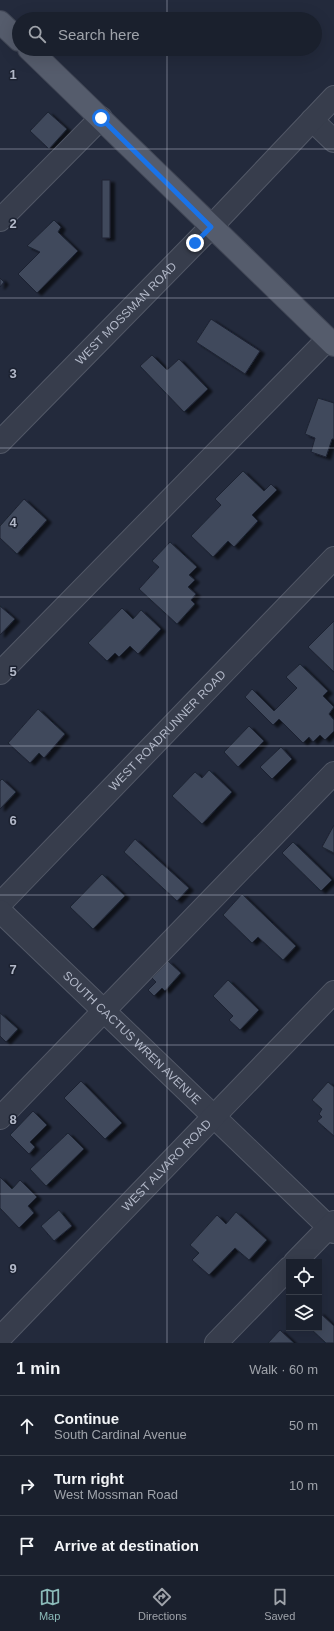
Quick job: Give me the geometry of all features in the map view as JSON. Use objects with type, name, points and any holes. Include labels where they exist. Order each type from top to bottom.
[{"type":"main road","points":[[0,22],[12,33]]},
{"type":"main road","points":[[35,56],[331,342]]},
{"type":"street","name":"WEST MOSSMAN ROAD","points":[[0,442],[211,227],[334,97]]},
{"type":"street","points":[[0,220],[101,118]]},
{"type":"street","points":[[312,120],[334,141]]},
{"type":"street","points":[[0,673],[331,342]]},
{"type":"street","name":"WEST ROADRUNNER ROAD","points":[[0,904],[334,558]]},
{"type":"street","points":[[0,1118],[334,773]]},
{"type":"street","name":"SOUTH CACTUS WREN AVENUE","points":[[0,911],[214,1117],[332,1227]]},
{"type":"street","name":"WEST ALVARO ROAD","points":[[0,1338],[334,992]]},
{"type":"street","points":[[298,1259],[332,1227]]},
{"type":"street","points":[[216,1343],[286,1271]]},
{"type":"building","points":[[48,112],[67,129],[49,149],[30,131]]},
{"type":"building","points":[[102,180],[110,180],[110,238],[102,238]]},
{"type":"building","points":[[54,220],[61,227],[58,232],[78,251],[37,293],[18,274],[40,252],[27,246]]},
{"type":"building","points":[[0,278],[4,282],[0,287]]},
{"type":"building","points":[[211,319],[260,351],[245,374],[196,342]]},
{"type":"building","points":[[152,355],[167,370],[179,359],[208,389],[184,412],[140,366]]},
{"type":"building","points":[[318,398],[334,403],[334,439],[332,439],[326,457],[311,452],[315,438],[305,434]]},
{"type":"building","points":[[243,471],[264,491],[271,484],[277,490],[252,515],[258,521],[234,547],[228,541],[213,557],[191,536],[221,505],[215,499]]},
{"type":"building","points":[[24,499],[47,520],[17,554],[0,538],[0,526]]},
{"type":"building","points":[[170,542],[197,567],[189,575],[195,580],[188,587],[196,594],[191,600],[195,604],[177,624],[139,589],[159,567],[152,561]]},
{"type":"building","points":[[0,606],[15,619],[0,635]]},
{"type":"building","points":[[122,608],[133,619],[141,610],[161,629],[138,654],[130,646],[119,657],[115,653],[107,661],[88,643]]},
{"type":"building","points":[[334,621],[334,672],[308,647]]},
{"type":"building","points":[[300,664],[328,691],[323,696],[334,707],[329,714],[334,720],[334,731],[325,740],[320,735],[313,742],[309,737],[303,743],[279,719],[273,725],[245,697],[252,689],[274,711],[297,688],[286,677]]},
{"type":"building","points":[[38,709],[65,734],[44,758],[39,753],[30,763],[8,743]]},
{"type":"building","points":[[249,726],[264,741],[238,767],[224,752]]},
{"type":"building","points":[[281,747],[292,759],[272,779],[260,767]]},
{"type":"building","points":[[209,770],[232,792],[202,824],[172,796],[195,772],[202,778]]},
{"type":"building","points":[[2,779],[16,792],[0,809],[0,781]]},
{"type":"building","points":[[334,825],[334,853],[322,847]]},
{"type":"building","points":[[135,839],[189,888],[177,901],[124,852]]},
{"type":"building","points":[[293,842],[332,880],[321,891],[282,853]]},
{"type":"building","points":[[102,874],[125,896],[93,929],[70,907]]},
{"type":"building","points":[[242,894],[296,946],[283,960],[258,937],[252,943],[223,915]]},
{"type":"building","points":[[168,961],[181,973],[165,991],[162,988],[154,996],[148,990],[156,982],[152,978]]},
{"type":"building","points":[[228,980],[259,1010],[240,1030],[229,1020],[233,1016],[213,996]]},
{"type":"building","points":[[0,1013],[18,1029],[6,1042],[0,1036]]},
{"type":"building","points":[[81,1081],[122,1123],[105,1139],[64,1098]]},
{"type":"building","points":[[328,1082],[334,1087],[334,1136],[317,1121],[322,1117],[319,1114],[322,1109],[312,1100]]},
{"type":"building","points":[[33,1111],[47,1125],[30,1142],[35,1147],[29,1154],[10,1135]]},
{"type":"building","points":[[68,1133],[84,1149],[46,1186],[30,1169]]},
{"type":"building","points":[[0,1177],[12,1189],[20,1180],[37,1197],[28,1206],[34,1213],[19,1228],[0,1208]]},
{"type":"building","points":[[59,1210],[72,1226],[54,1241],[41,1226]]},
{"type":"building","points":[[236,1212],[267,1240],[249,1260],[235,1248],[209,1275],[192,1260],[199,1253],[190,1245],[217,1215],[226,1224]]},
{"type":"building","points":[[322,1315],[334,1326],[334,1343],[326,1343],[313,1331],[322,1331]]},
{"type":"building","points":[[280,1330],[294,1343],[268,1343]]},
{"type":"route","points":[[101,118],[211,227],[195,243]]}]
